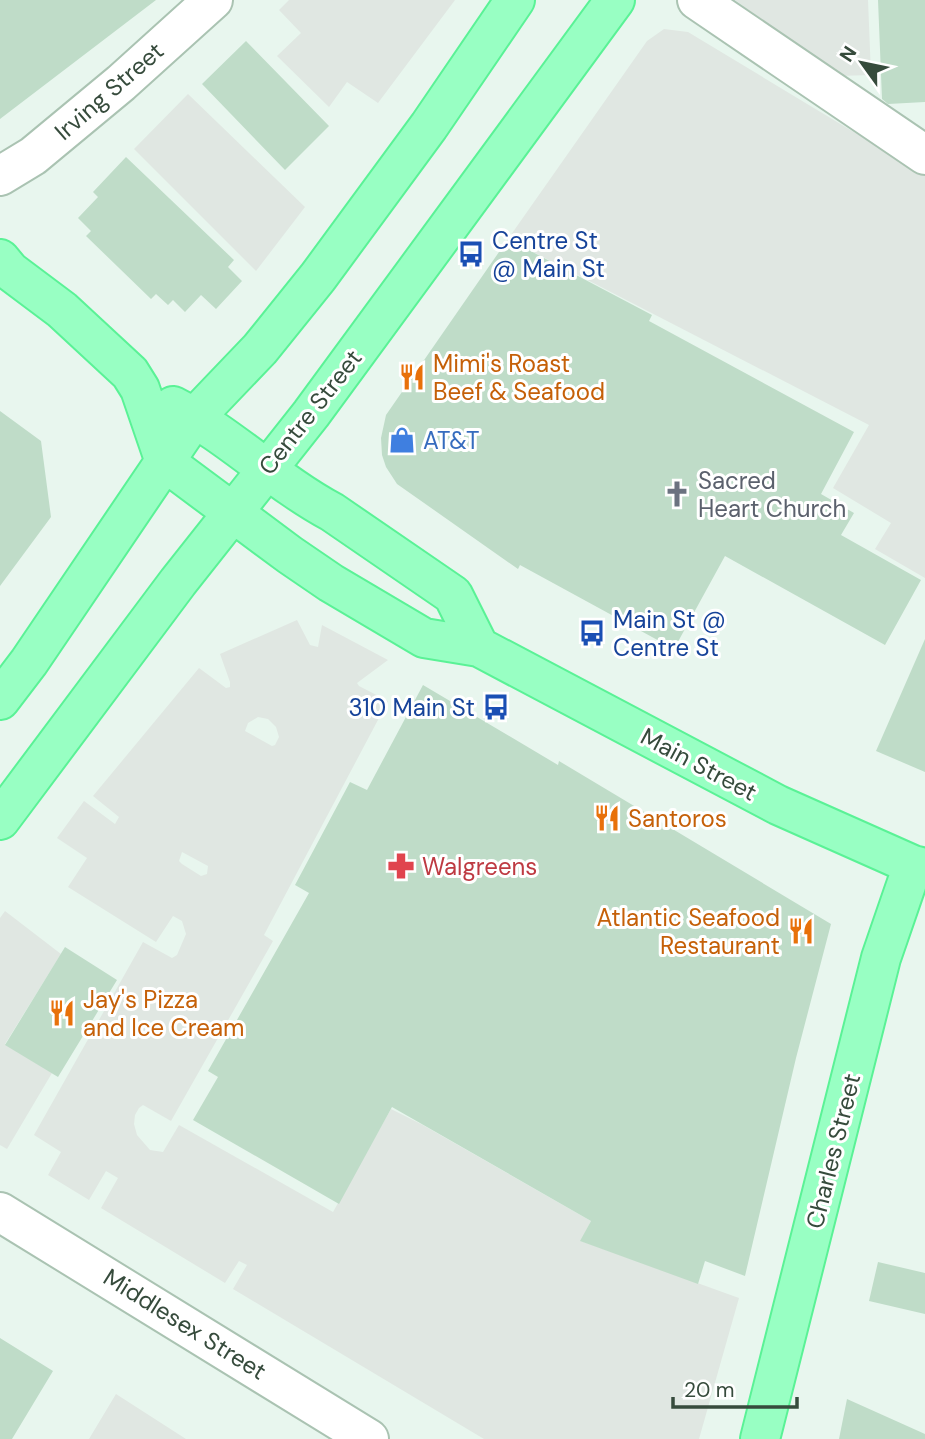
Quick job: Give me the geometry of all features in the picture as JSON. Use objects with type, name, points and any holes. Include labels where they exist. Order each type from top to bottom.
[{"type":"main road","points":[[0,700],[29,662],[195,417],[260,349],[318,277],[429,126],[515,0]]},
{"type":"main road","name":"Centre Street","points":[[0,820],[231,513],[311,414],[615,0]]},
{"type":"main road","points":[[0,259],[10,271],[62,310],[130,373],[140,388],[165,462]]},
{"type":"main road","points":[[140,388],[195,417],[311,501],[332,512],[453,595],[479,647]]},
{"type":"main road","name":"Main Street","points":[[165,462],[231,513],[331,583],[424,638],[479,647],[778,805],[919,866]]},
{"type":"main road","name":"Charles Street","points":[[760,1439],[881,958],[919,866]]},
{"type":"street","name":"Irving Street","points":[[0,176],[33,156],[102,99],[213,0]]},
{"type":"street","points":[[697,0],[925,155]]},
{"type":"street","name":"Middlesex Street","points":[[0,1212],[369,1439]]},
{"type":"shaded area","points":[[289,0],[455,0],[378,103],[347,82],[329,107],[277,56],[301,33],[279,10]]},
{"type":"shaded area","points":[[735,0],[868,0],[871,75],[838,76]]},
{"type":"shaded area","points":[[664,29],[688,32],[925,175],[925,578],[875,549],[891,523],[833,488],[869,425],[508,239],[647,41]]},
{"type":"shaded area","points":[[188,94],[305,207],[256,271],[134,149]]},
{"type":"shaded area","points":[[297,620],[310,645],[318,647],[322,625],[388,660],[357,683],[388,701],[264,935],[273,941],[171,1121],[143,1105],[135,1115],[137,1135],[150,1150],[163,1152],[179,1125],[333,1212],[391,1109],[421,1124],[591,1221],[581,1241],[739,1298],[699,1439],[484,1439],[233,1289],[247,1265],[239,1261],[225,1283],[101,1208],[118,1178],[106,1171],[89,1200],[48,1175],[61,1152],[34,1135],[143,942],[172,958],[177,955],[186,934],[182,921],[173,916],[156,942],[68,887],[87,858],[57,838],[84,801],[115,824],[119,817],[93,796],[199,668],[226,688],[230,687],[220,654]],"holes":[[[258,717],[268,719],[276,727],[279,737],[275,745],[272,746],[245,731],[248,723]],[[182,852],[208,866],[207,874],[201,876],[182,864],[179,861]]]},
{"type":"shaded area","points":[[5,911],[61,954],[5,1044],[52,1073],[7,1149],[0,1145],[0,918]]},
{"type":"shaded area","points":[[116,1394],[186,1439],[89,1439]]},
{"type":"building","points":[[0,0],[156,0],[0,119]]},
{"type":"building","points":[[878,0],[925,0],[925,102],[888,104],[882,99]]},
{"type":"building","points":[[246,41],[329,126],[285,170],[202,84]]},
{"type":"building","points":[[126,157],[234,260],[228,267],[242,281],[216,309],[201,295],[185,312],[173,300],[168,305],[156,294],[151,299],[86,236],[91,231],[78,218],[98,197],[93,192]]},
{"type":"building","points":[[508,239],[652,315],[649,321],[854,432],[821,494],[854,513],[841,535],[921,580],[885,645],[725,556],[674,649],[520,565],[518,569],[397,484],[382,455],[381,438],[386,415]]},
{"type":"building","points":[[0,411],[41,441],[51,517],[0,586]]},
{"type":"building","points":[[925,639],[925,772],[876,751]]},
{"type":"building","points":[[423,685],[558,765],[559,761],[831,924],[796,1058],[745,1276],[705,1261],[698,1284],[580,1241],[591,1221],[392,1107],[339,1204],[193,1120],[218,1077],[208,1071],[309,893],[295,885],[350,782],[367,790]]},
{"type":"building","points":[[65,947],[117,980],[58,1077],[5,1045]]},
{"type":"building","points":[[878,1262],[925,1273],[925,1314],[869,1301]]},
{"type":"building","points":[[0,1338],[53,1371],[12,1439],[0,1439]]},
{"type":"building","points":[[847,1399],[925,1434],[925,1439],[839,1439]]},
{"type":"place","name":"Centre St @ Main St","points":[[471,254]]},
{"type":"place","name":"Mimi's Roast Beef & Seafood","points":[[412,377]]},
{"type":"place","name":"AT&T","points":[[402,440]]},
{"type":"place","name":"Sacred Heart Church","points":[[677,494]]},
{"type":"place","name":"Main St @ Centre St","points":[[592,633]]},
{"type":"place","name":"310 Main St","points":[[496,707]]},
{"type":"place","name":"Santoros","points":[[607,818]]},
{"type":"place","name":"Walgreens","points":[[401,866]]},
{"type":"place","name":"Atlantic Seafood Restaurant","points":[[801,931]]},
{"type":"place","name":"Jay's Pizza and Ice Cream","points":[[62,1013]]}]
